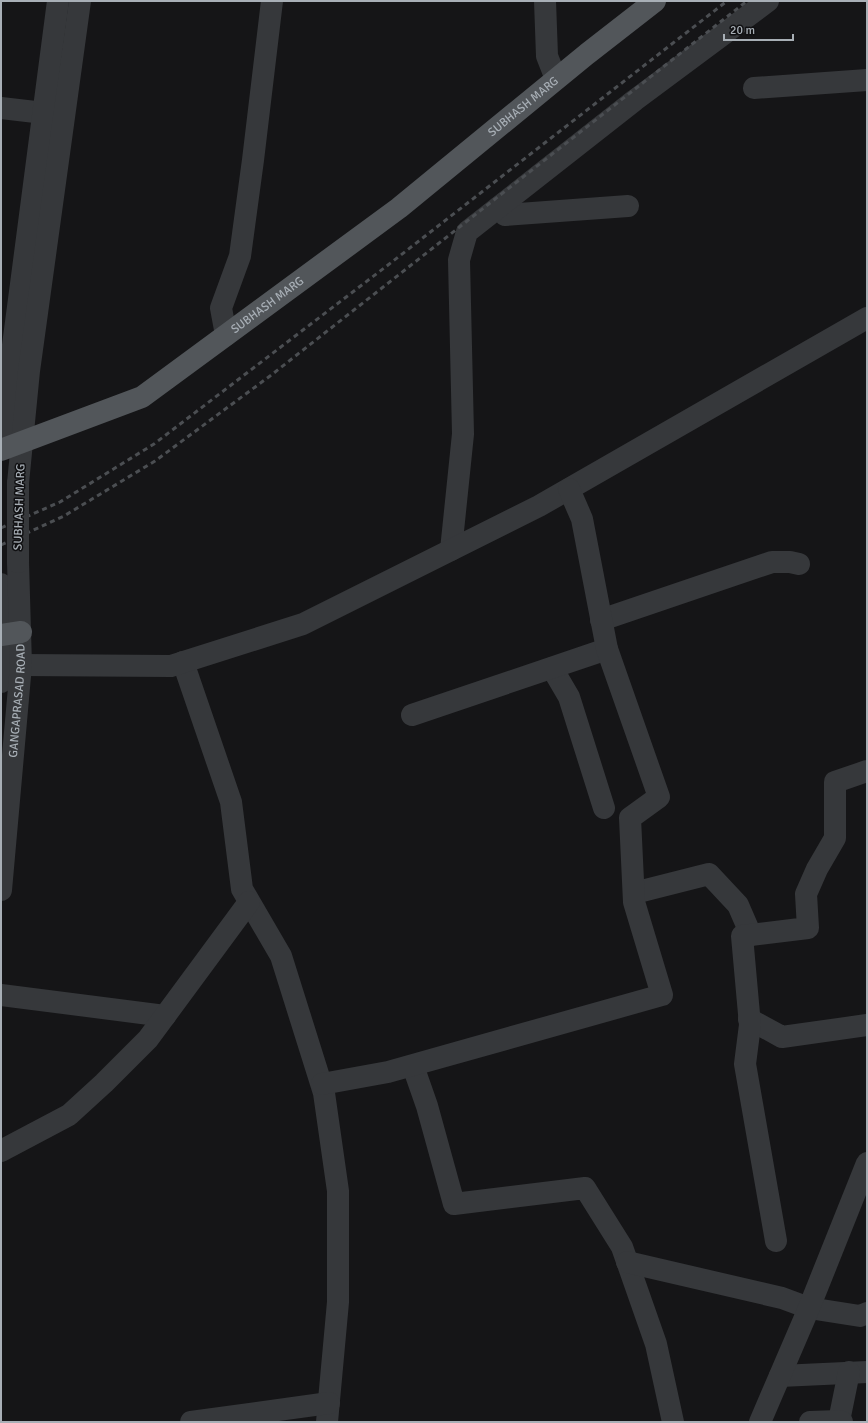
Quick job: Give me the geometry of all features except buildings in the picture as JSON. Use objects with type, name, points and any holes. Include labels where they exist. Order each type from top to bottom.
[{"type":"main road","name":"SUBHASH MARG","points":[[22,442],[142,397],[399,208],[556,79],[655,1]]},
{"type":"main road","points":[[1,450],[22,442]]},
{"type":"street","points":[[1,437],[7,345],[44,113],[58,1]]},
{"type":"street","points":[[22,442],[30,364],[80,1]]},
{"type":"street","points":[[226,335],[221,308],[240,256],[272,1]]},
{"type":"street","points":[[545,1],[547,56],[556,79]]},
{"type":"street","points":[[451,550],[463,434],[459,260],[467,232],[635,100],[768,1]]},
{"type":"street","points":[[754,88],[867,80]]},
{"type":"street","points":[[1,108],[44,113]]},
{"type":"street","points":[[499,207],[505,215],[628,206]]},
{"type":"street","points":[[21,665],[171,666],[303,624],[539,506],[867,318]]},
{"type":"street","name":"SUBHASH MARG","points":[[9,634],[18,562],[18,483],[22,442]]},
{"type":"street","points":[[322,1084],[413,1066],[662,995],[634,902],[630,818],[659,797],[607,649],[582,519],[569,489]]},
{"type":"street","points":[[601,620],[772,562],[790,562],[799,564]]},
{"type":"street","points":[[1,584],[9,634],[1,682]]},
{"type":"street","name":"GANGAPRASAD ROAD","points":[[1,890],[21,665],[9,634]]},
{"type":"street","points":[[412,715],[607,649]]},
{"type":"street","points":[[183,662],[231,802],[242,889],[281,956],[322,1084],[338,1191],[338,1302],[328,1412],[191,1422]]},
{"type":"street","points":[[552,668],[569,697],[604,808]]},
{"type":"street","points":[[776,1241],[745,1064],[750,1025],[742,936],[808,928],[806,894],[817,869],[835,838],[836,782],[867,771]]},
{"type":"street","points":[[634,893],[709,874],[738,905],[751,935]]},
{"type":"street","points":[[1,1151],[69,1115],[104,1083],[148,1039],[249,902]]},
{"type":"street","points":[[1,995],[166,1016]]},
{"type":"street","points":[[749,1019],[782,1037],[867,1025]]},
{"type":"street","points":[[413,1066],[427,1106],[454,1204],[585,1188],[622,1247],[656,1344],[673,1422]]},
{"type":"street","points":[[760,1422],[809,1308],[867,1163]]},
{"type":"street","points":[[627,1262],[782,1298],[809,1308],[860,1316],[867,1313]]},
{"type":"street","points":[[780,1376],[858,1372],[840,1421],[810,1422]]},
{"type":"railway","points":[[1,528],[60,502],[154,444],[388,265],[727,1]]},
{"type":"railway","points":[[1,545],[64,516],[155,461],[270,376],[747,1]]}]
